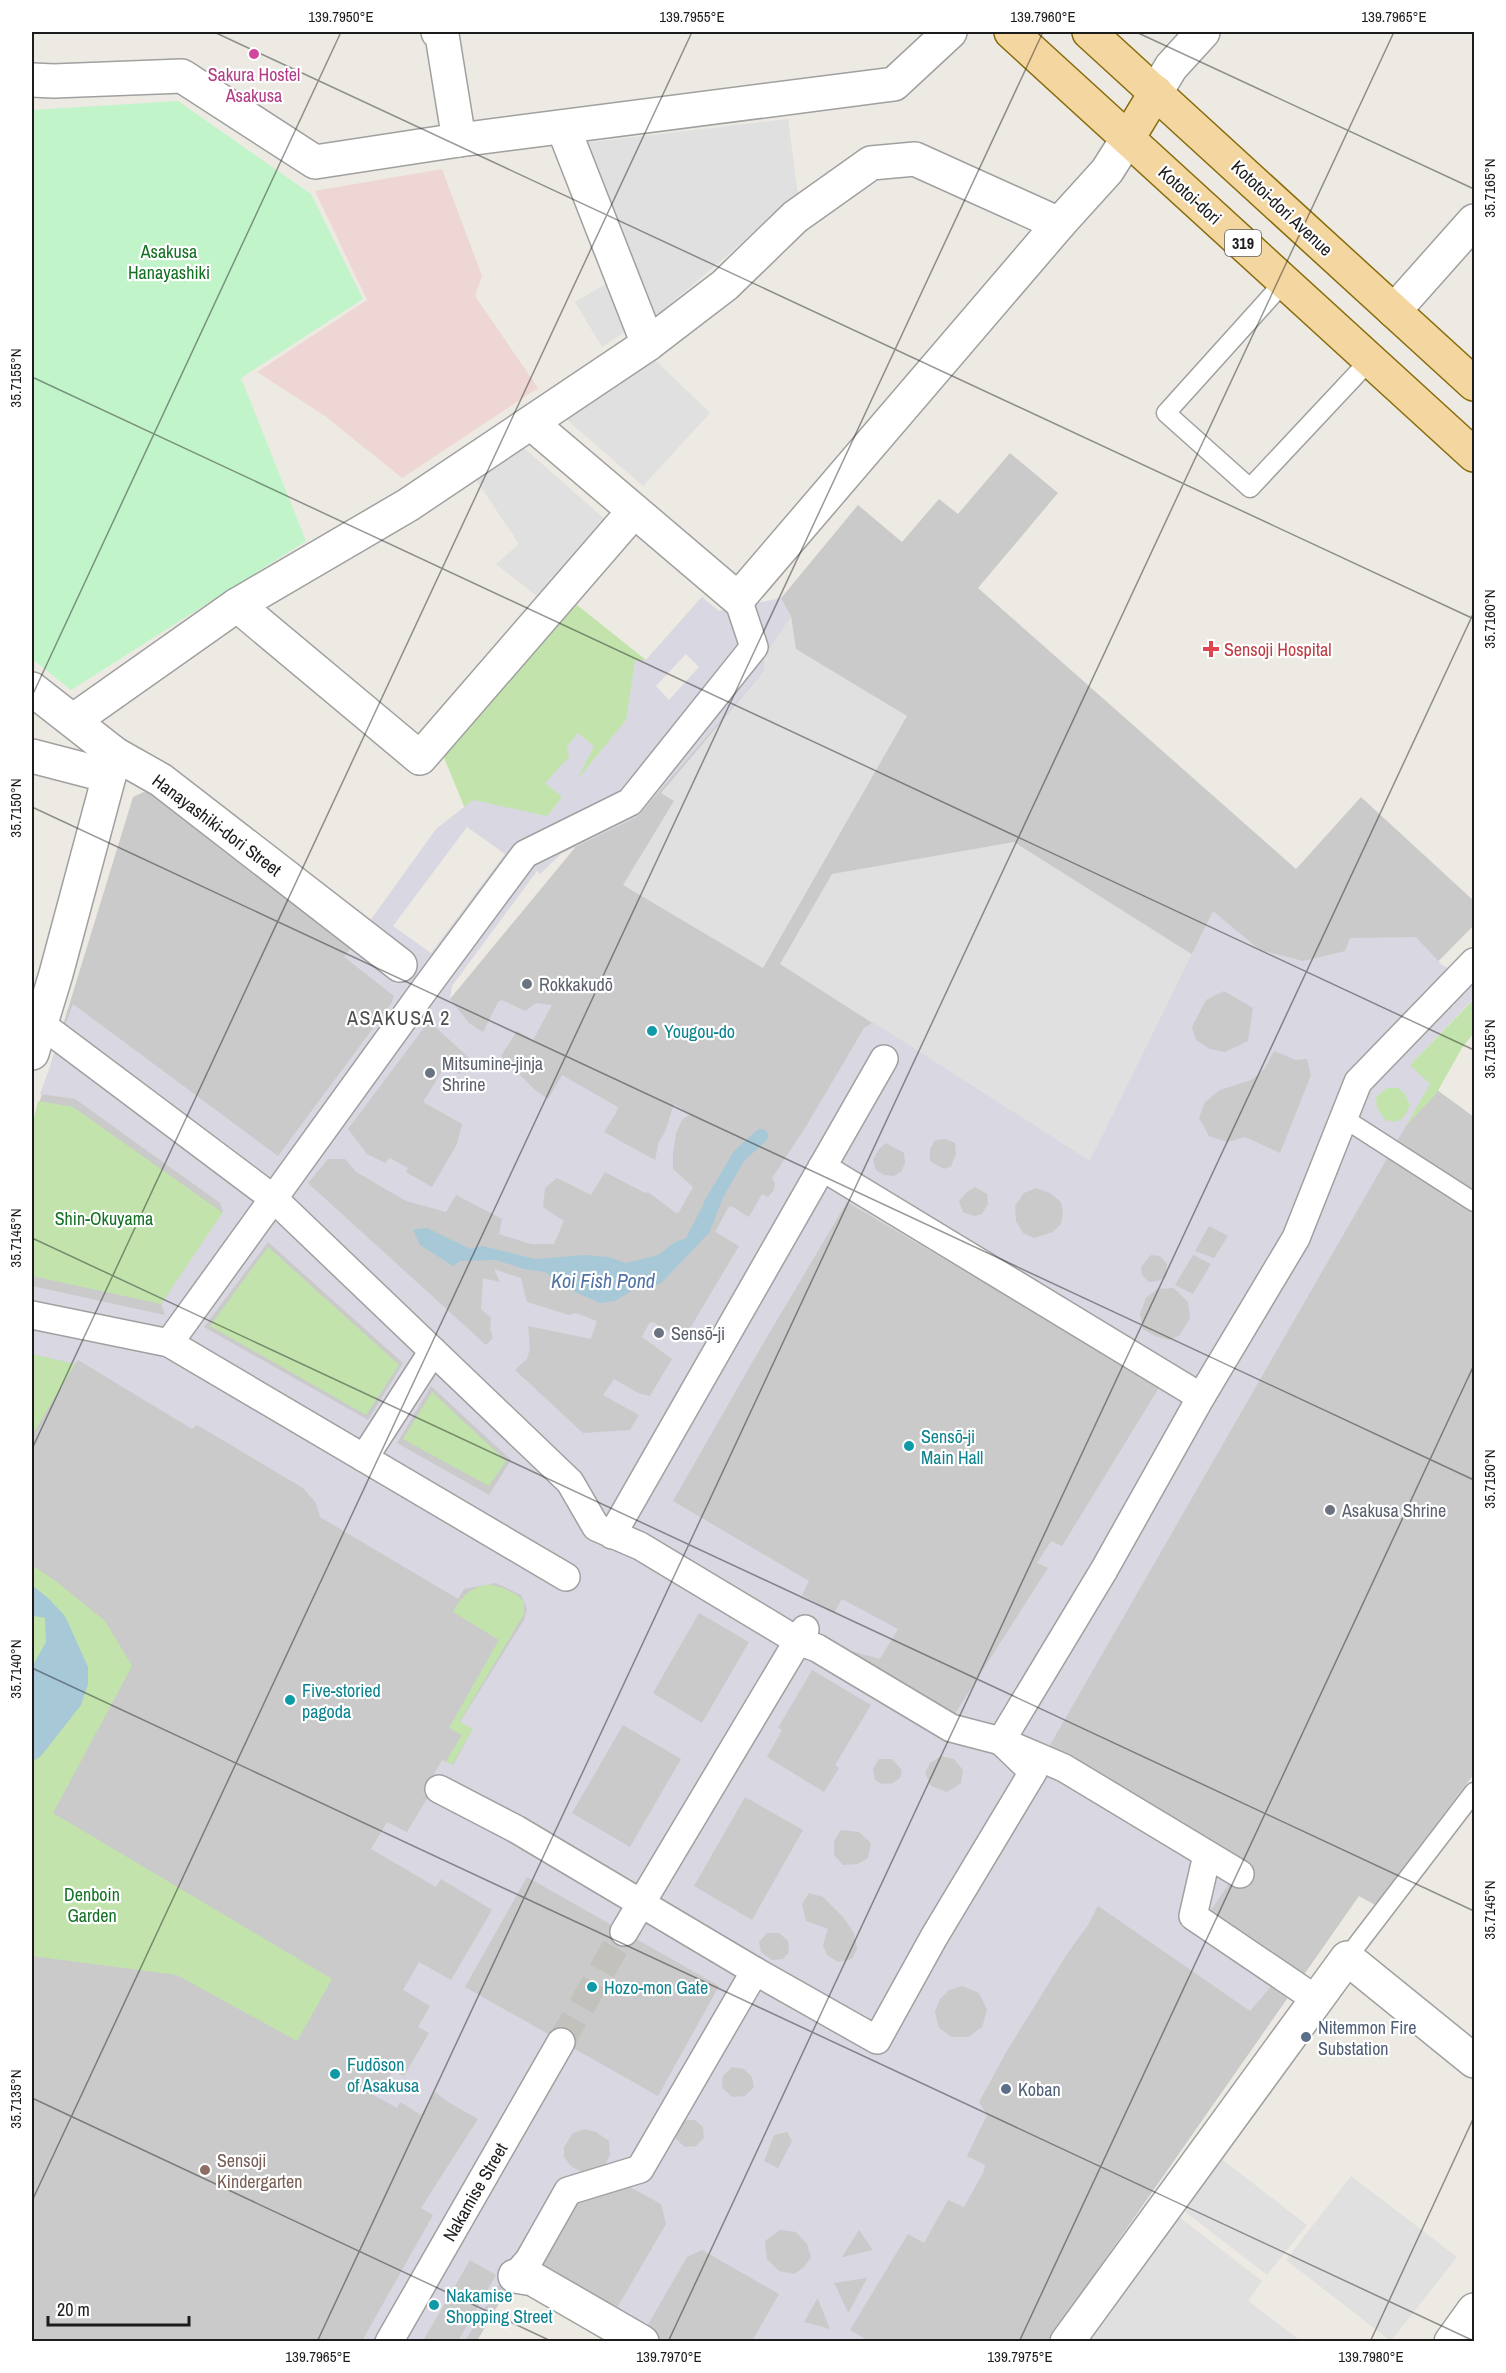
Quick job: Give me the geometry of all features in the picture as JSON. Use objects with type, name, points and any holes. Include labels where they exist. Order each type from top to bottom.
[{"type":"main road","name":"Kototoi-dori","points":[[1011,32],[1474,455]]},
{"type":"main road","name":"Kototoi-dori Avenue","points":[[1089,32],[1474,384]]},
{"type":"main road","points":[[1128,138],[1156,92]]},
{"type":"street","points":[[438,32],[442,35],[459,140]]},
{"type":"street","points":[[32,55],[43,80],[182,76],[315,162],[459,140],[894,84],[950,32]]},
{"type":"street","points":[[1156,92],[1171,68],[1203,32]]},
{"type":"street","points":[[563,128],[648,344]]},
{"type":"street","points":[[738,599],[1107,171],[1128,138]]},
{"type":"street","points":[[74,720],[237,605],[408,505],[648,344],[725,285],[795,216],[871,163],[915,159],[1059,224]]},
{"type":"street","points":[[1395,311],[1474,221]]},
{"type":"street","points":[[169,1343],[525,854],[630,802],[754,647],[738,599],[531,423]]},
{"type":"street","points":[[237,605],[420,758],[634,511]]},
{"type":"street","name":"Hanayashiki-dori Street","points":[[32,689],[74,720],[112,765],[161,780],[400,965]]},
{"type":"street","points":[[32,756],[112,765],[44,971],[36,1039],[274,1199],[570,1482],[596,1527],[640,1546],[802,1635],[817,1648],[951,1728],[1001,1742],[1064,1768],[1240,1875]]},
{"type":"street","points":[[1001,1742],[1296,1238],[1358,1082],[1474,962]]},
{"type":"street","points":[[612,1535],[884,1059]]},
{"type":"street","points":[[822,1167],[1201,1397]]},
{"type":"street","points":[[32,1316],[169,1343],[566,1577]]},
{"type":"street","points":[[364,1458],[433,1351]]},
{"type":"street","points":[[624,1932],[802,1635]]},
{"type":"street","points":[[439,1789],[516,1829],[755,1971],[877,2040],[934,1936],[1033,1772],[1001,1742]]},
{"type":"street","points":[[1207,1855],[1193,1916],[1317,2000]]},
{"type":"street","points":[[1067,2342],[1347,1958],[1474,2061]]},
{"type":"street","points":[[515,2276],[529,2260],[568,2191],[640,2169],[755,1971]]},
{"type":"street","name":"Nakamise Street","points":[[389,2342],[561,2042]]},
{"type":"street","points":[[515,2276],[533,2279],[642,2342]]},
{"type":"street","points":[[1451,2342],[1474,2310]]},
{"type":"lane","points":[[1285,281],[1166,413],[1250,488],[1370,360]]},
{"type":"lane","points":[[1345,1119],[1474,1202]]},
{"type":"lane","points":[[1347,1958],[1474,1792]]},
{"type":"shaded area","points":[[788,119],[798,195],[649,322],[583,143]]},
{"type":"shaded area","points":[[442,169],[482,276],[475,296],[538,388],[402,478],[325,416],[257,372],[367,300],[315,191]]},
{"type":"shaded area","points":[[609,282],[631,328],[602,347],[575,302]]},
{"type":"shaded area","points":[[655,360],[710,413],[643,486],[565,418]]},
{"type":"shaded area","points":[[523,447],[608,522],[542,600],[496,564],[519,544],[474,477]]},
{"type":"shaded area","name":"Sensō-ji","points":[[1010,453],[1058,493],[978,588],[1296,869],[1361,797],[1474,901],[1474,925],[1425,975],[1358,1032],[1474,1117],[1474,1774],[1375,1905],[1359,1896],[1048,2341],[637,2341],[515,2276],[477,2341],[32,2342],[32,1126],[133,797],[150,789],[450,999],[858,505],[902,542],[939,499],[958,514]]},
{"type":"shaded area","points":[[702,597],[719,611],[781,598],[791,616],[764,655],[763,672],[637,817],[561,854],[540,874],[537,871],[452,986],[450,999],[469,1023],[483,1032],[498,1002],[502,1000],[525,1011],[536,1003],[552,1005],[533,1040],[517,1031],[501,1056],[534,1089],[548,1099],[562,1075],[618,1107],[604,1132],[655,1160],[659,1141],[665,1132],[674,1104],[690,1114],[682,1120],[676,1133],[673,1153],[673,1169],[693,1187],[679,1212],[676,1213],[648,1192],[645,1193],[605,1172],[591,1195],[557,1178],[545,1188],[543,1207],[564,1221],[554,1244],[531,1244],[499,1234],[502,1219],[456,1195],[446,1212],[406,1201],[356,1172],[345,1159],[328,1159],[308,1183],[486,1345],[493,1338],[490,1329],[491,1318],[481,1309],[483,1278],[500,1282],[494,1269],[521,1278],[527,1302],[569,1315],[576,1313],[597,1321],[591,1339],[528,1326],[530,1348],[527,1359],[515,1370],[583,1433],[630,1430],[639,1415],[603,1395],[614,1379],[638,1393],[650,1396],[672,1359],[642,1337],[649,1323],[653,1322],[683,1340],[739,1246],[715,1232],[728,1208],[731,1206],[749,1217],[762,1194],[768,1197],[773,1191],[775,1184],[772,1178],[805,1128],[864,1028],[873,1022],[1090,1161],[1213,911],[1260,950],[1303,961],[1345,951],[1350,938],[1416,937],[1442,965],[1474,981],[1474,998],[1410,1065],[1430,1084],[1050,1745],[1165,1813],[1250,1867],[1228,1885],[1209,1913],[1288,1967],[1250,2011],[1098,1906],[1008,2049],[979,2102],[987,2115],[967,2156],[985,2165],[984,2171],[964,2207],[948,2200],[924,2243],[908,2234],[850,2330],[869,2341],[752,2341],[779,2294],[702,2250],[687,2257],[645,2330],[614,2313],[666,2224],[661,2204],[622,2183],[573,2201],[508,2269],[465,2341],[458,2341],[496,2275],[470,2260],[423,2341],[362,2341],[433,2215],[421,2208],[478,2119],[435,2092],[421,2115],[400,2102],[397,2108],[370,2093],[374,2087],[381,2091],[393,2071],[404,2076],[429,2033],[418,2027],[430,2006],[403,1990],[419,1962],[451,1980],[492,1910],[441,1879],[436,1887],[371,1849],[387,1822],[407,1832],[428,1797],[423,1793],[442,1760],[453,1765],[473,1729],[460,1722],[524,1620],[527,1609],[521,1595],[496,1583],[464,1589],[458,1599],[320,1517],[316,1503],[303,1488],[197,1425],[192,1429],[78,1360],[75,1364],[32,1354],[32,1286],[165,1315],[161,1304],[223,1212],[220,1203],[75,1099],[40,1094],[73,1004],[278,1156],[391,1004],[394,996],[344,957],[436,829],[473,800],[547,816],[562,797],[545,783],[569,757],[567,746],[578,733],[594,746],[577,780],[626,720],[635,660],[646,660]],"holes":[[[686,654],[699,667],[669,700],[656,686]],[[467,827],[505,854],[431,953],[393,926]],[[1224,991],[1253,1008],[1248,1041],[1225,1052],[1210,1049],[1196,1040],[1192,1027],[1206,1000]],[[429,1021],[469,1058],[460,1074],[444,1068],[423,1102],[462,1124],[457,1144],[432,1187],[406,1172],[408,1168],[390,1158],[385,1163],[367,1154],[348,1129]],[[1274,1051],[1296,1060],[1307,1059],[1311,1075],[1280,1153],[1245,1137],[1227,1142],[1209,1136],[1199,1118],[1205,1102],[1220,1090],[1251,1080],[1265,1068]],[[1387,1088],[1399,1088],[1410,1105],[1404,1117],[1396,1122],[1385,1120],[1377,1108],[1376,1097]],[[945,1139],[955,1143],[956,1154],[951,1166],[944,1169],[930,1161],[930,1149],[935,1140]],[[886,1143],[904,1153],[905,1163],[901,1172],[894,1176],[884,1175],[876,1170],[873,1160],[879,1149]],[[975,1187],[987,1194],[988,1204],[982,1214],[974,1216],[963,1212],[959,1201]],[[1036,1188],[1050,1193],[1061,1202],[1063,1213],[1061,1224],[1053,1232],[1034,1238],[1023,1233],[1016,1221],[1015,1206],[1024,1193]],[[847,1202],[1160,1386],[1062,1546],[1051,1541],[1037,1563],[1048,1568],[954,1715],[840,1648],[880,1659],[898,1629],[842,1599],[834,1613],[802,1595],[809,1581],[673,1501]],[[1209,1226],[1228,1236],[1214,1258],[1195,1251]],[[268,1242],[403,1363],[368,1420],[204,1327]],[[1151,1255],[1160,1256],[1167,1264],[1166,1277],[1149,1282],[1142,1275],[1141,1267]],[[1193,1255],[1211,1264],[1193,1294],[1175,1285]],[[1174,1288],[1188,1302],[1190,1318],[1179,1336],[1168,1340],[1143,1329],[1140,1314],[1146,1298],[1157,1289]],[[431,1386],[511,1460],[489,1495],[397,1443]],[[699,1613],[749,1642],[702,1723],[653,1693]],[[812,1670],[871,1705],[835,1765],[839,1768],[824,1792],[767,1757],[782,1730],[778,1728]],[[623,1725],[681,1759],[630,1847],[572,1813]],[[941,1756],[954,1759],[963,1770],[961,1783],[947,1792],[931,1786],[925,1773],[930,1763]],[[879,1759],[892,1759],[902,1770],[900,1778],[893,1783],[882,1784],[875,1780],[873,1769]],[[745,1797],[803,1830],[752,1920],[694,1886]],[[841,1830],[859,1832],[871,1843],[868,1858],[857,1864],[843,1865],[834,1855],[834,1841]],[[527,1877],[719,1986],[658,2096],[465,1987]],[[809,1893],[823,1897],[843,1917],[854,1933],[857,1949],[852,1959],[838,1962],[827,1955],[823,1945],[828,1929],[806,1921],[802,1904]],[[767,1933],[779,1933],[788,1941],[789,1952],[783,1959],[772,1960],[761,1952],[759,1942]],[[962,1986],[979,1993],[987,2010],[982,2027],[968,2037],[952,2037],[939,2028],[935,2012],[940,1999],[949,1990]],[[732,2067],[744,2069],[752,2077],[754,2087],[745,2096],[732,2097],[722,2088],[723,2076]],[[686,2120],[695,2120],[703,2127],[704,2138],[696,2146],[685,2147],[676,2139],[677,2127]],[[585,2129],[596,2132],[609,2141],[610,2155],[604,2167],[585,2173],[572,2167],[564,2157],[564,2147],[573,2133]],[[787,2132],[792,2141],[778,2168],[764,2161],[774,2135]],[[780,2230],[796,2232],[807,2244],[811,2257],[804,2267],[794,2274],[779,2271],[767,2259],[765,2241]],[[859,2230],[873,2250],[842,2257]],[[867,2278],[849,2312],[834,2283]],[[817,2299],[818,2299],[830,2329],[804,2322]]]},
{"type":"shaded area","points":[[791,616],[796,649],[907,716],[763,968],[623,885],[674,801],[661,793],[763,672],[764,655]]},
{"type":"shaded area","points":[[1014,842],[1193,955],[1090,1162],[780,964],[832,874]]},
{"type":"shaded area","points":[[1214,2153],[1307,2225],[1267,2275],[1175,2204]]},
{"type":"shaded area","points":[[1351,2176],[1457,2257],[1391,2341],[1286,2260]]},
{"type":"shaded area","points":[[1174,2213],[1262,2281],[1248,2301],[1301,2341],[1076,2342]]},
{"type":"green space","name":"Asakusa Hanayashiki","points":[[178,101],[311,194],[363,299],[241,378],[306,541],[71,690],[32,659],[32,110]]},
{"type":"green space","points":[[702,597],[640,698],[620,780],[511,838],[466,811],[442,753],[572,601],[646,660]]},
{"type":"green space","points":[[1474,999],[1474,1033],[1462,1048],[1436,1094],[1398,1134],[1365,1109],[1379,1084],[1410,1065]]},
{"type":"green space","name":"Shin-Okuyama","points":[[38,1101],[73,1107],[223,1213],[161,1304],[32,1276],[32,1126]]},
{"type":"green space","points":[[268,1247],[399,1365],[366,1415],[210,1326]]},
{"type":"green space","points":[[32,1354],[75,1364],[32,1435]]},
{"type":"green space","points":[[432,1392],[506,1461],[489,1486],[403,1439]]},
{"type":"green space","name":"Denboin Garden","points":[[32,1565],[105,1621],[132,1666],[53,1813],[332,1979],[297,2041],[177,1975],[32,1956]]},
{"type":"green space","points":[[487,1584],[517,1595],[524,1602],[524,1614],[460,1721],[473,1729],[452,1765],[446,1761],[462,1735],[449,1728],[499,1640],[453,1612],[467,1594]]},
{"type":"water","name":"Koi Fish Pond","points":[[714,1184],[725,1193],[709,1233],[661,1283],[655,1286],[636,1286],[615,1301],[600,1303],[564,1287],[545,1272],[524,1269],[496,1260],[460,1261],[453,1266],[420,1245],[413,1230],[427,1228],[470,1249],[482,1246],[535,1259],[586,1255],[608,1257],[626,1263],[658,1255],[675,1242],[686,1238]]},
{"type":"water","points":[[32,1585],[65,1616],[88,1667],[88,1684],[81,1705],[41,1756],[32,1762],[32,1667],[46,1642],[45,1618],[34,1616],[32,1612]]},
{"type":"waterway","points":[[711,1204],[739,1156],[761,1136]]},
{"type":"tunnel","points":[[561,2042],[624,1932]]},
{"type":"place","name":"Sakura Hostel Asakusa","points":[[254,54]]},
{"type":"place","name":"Sensoji Hospital","points":[[1211,649]]},
{"type":"place","name":"Rokkakudō","points":[[527,984]]},
{"type":"place","name":"Yougou-do","points":[[652,1031]]},
{"type":"place","name":"Mitsumine-jinja Shrine","points":[[430,1073]]},
{"type":"place","name":"Sensō-ji","points":[[659,1333]]},
{"type":"place","name":"Sensō-ji Main Hall","points":[[909,1446]]},
{"type":"place","name":"Asakusa Shrine","points":[[1330,1510]]},
{"type":"place","name":"Five-storied pagoda","points":[[290,1700]]},
{"type":"place","name":"Hozo-mon Gate","points":[[592,1987]]},
{"type":"place","name":"Nitemmon Fire Substation","points":[[1306,2037]]},
{"type":"place","name":"Fudōson of Asakusa","points":[[335,2074]]},
{"type":"place","name":"Koban","points":[[1006,2089]]},
{"type":"place","name":"Sensoji Kindergarten","points":[[205,2170]]},
{"type":"place","name":"Nakamise Shopping Street","points":[[434,2305]]},
{"type":"district","name":"ASAKUSA 2","points":[[399,1017]]}]
